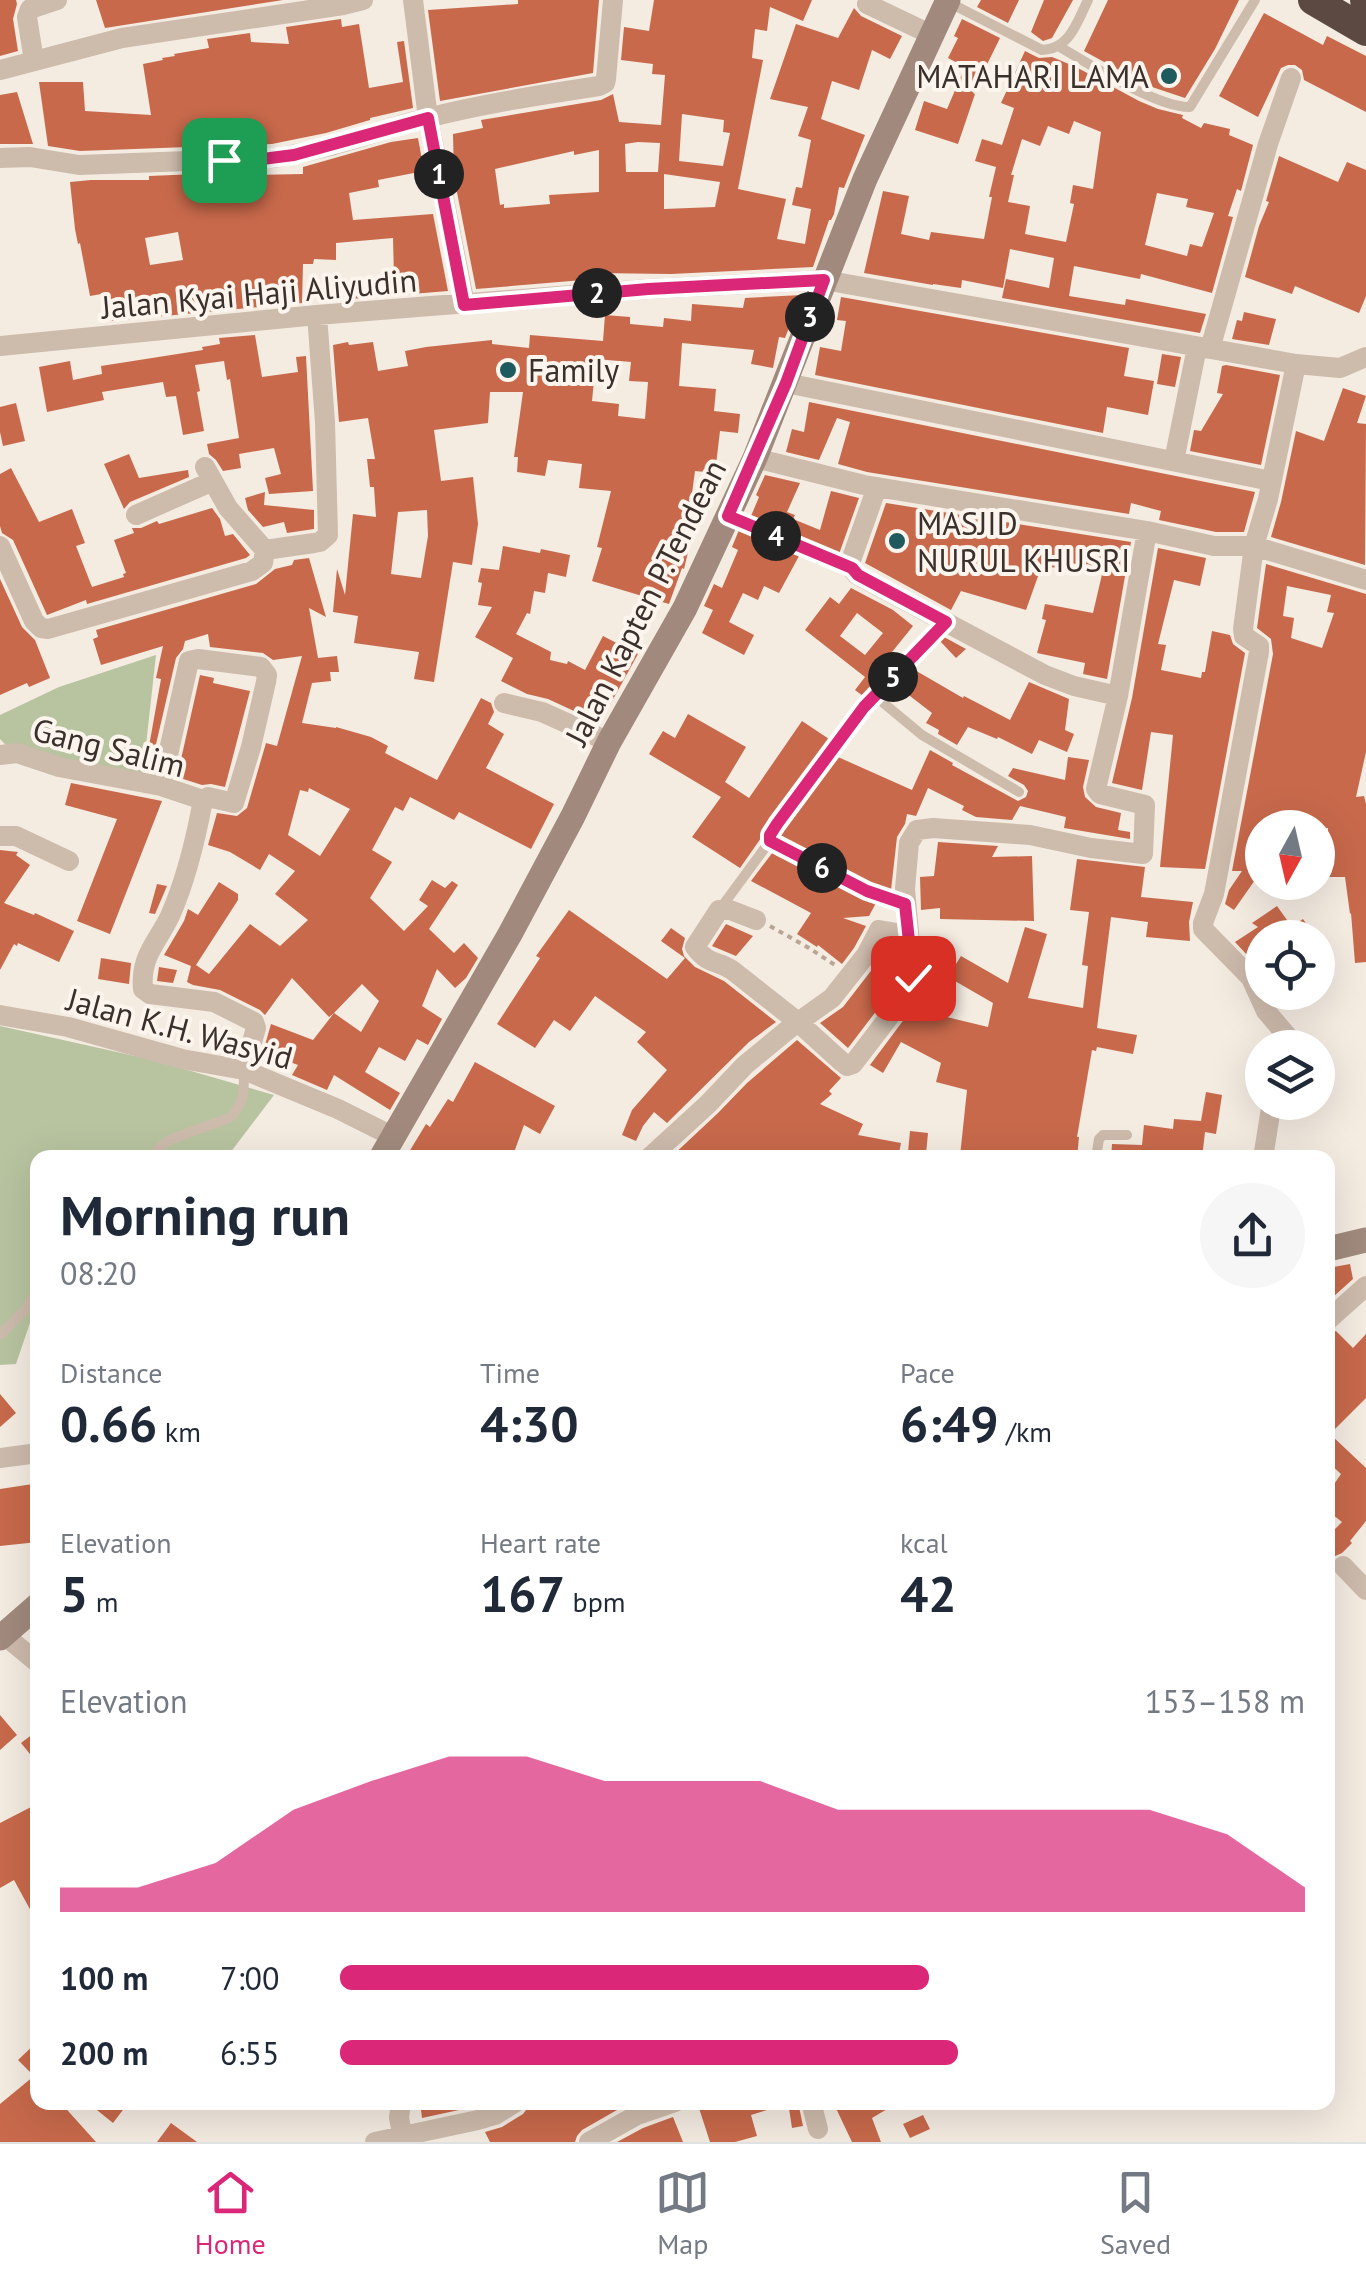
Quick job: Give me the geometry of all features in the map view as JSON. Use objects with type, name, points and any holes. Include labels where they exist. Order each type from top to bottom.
[{"type":"highway","points":[[1313,0],[1366,32]]},
{"type":"street","points":[[34,62],[30,9],[57,0]]},
{"type":"street","points":[[412,0],[428,118],[464,305]]},
{"type":"street","points":[[0,158],[30,157],[79,166],[254,160],[304,153],[428,118],[603,84],[613,0]]},
{"type":"street","points":[[0,70],[122,38],[356,1]]},
{"type":"street","name":"Jalan Kapten P.Tendean","points":[[390,1150],[685,608],[755,458],[865,180],[946,1]]},
{"type":"street","points":[[867,4],[932,34]]},
{"type":"street","points":[[1174,461],[1203,348],[1291,78]]},
{"type":"street","name":"Jalan Kyai Haji Aliyudin","points":[[0,346],[318,315],[648,289],[824,280],[1296,364],[1340,368],[1366,357]]},
{"type":"street","points":[[265,550],[320,542],[328,535],[318,315]]},
{"type":"street","points":[[1283,1030],[1266,1011],[1251,978],[1206,934],[1203,923],[1214,894],[1259,652],[1259,646],[1244,636],[1243,629],[1254,546],[1296,364]]},
{"type":"street","points":[[786,383],[1271,481]]},
{"type":"street","points":[[755,458],[878,487],[1147,531],[1214,546],[1254,546],[1366,580]]},
{"type":"street","points":[[136,515],[209,474],[228,508],[265,550]]},
{"type":"street","points":[[878,487],[850,563],[858,575],[1061,682],[1118,696]]},
{"type":"street","points":[[756,920],[719,910],[695,947],[713,964],[732,970],[847,1066],[853,1064],[913,978],[905,904],[908,843],[912,834],[923,828],[1030,836],[1143,854],[1144,805],[1100,794],[1096,789],[1118,696],[1147,531]]},
{"type":"street","points":[[0,546],[34,622],[48,629],[252,570],[263,563],[265,550]]},
{"type":"street","points":[[162,786],[188,660],[261,666],[266,682],[236,802],[208,796],[203,800],[170,915],[145,958],[143,989],[150,994],[214,1002],[254,1022],[256,1028],[244,1070]]},
{"type":"street","points":[[504,703],[542,712],[609,742]]},
{"type":"street","name":"Gang Salim","points":[[0,755],[17,754],[60,767],[162,786],[203,800]]},
{"type":"street","points":[[0,836],[16,836],[69,861]]},
{"type":"street","points":[[658,1150],[745,1065],[832,998],[866,955],[879,930],[909,934]]},
{"type":"street","name":"Jalan K.H. Wasyid","points":[[0,1015],[50,1023],[182,1059],[244,1070],[323,1102],[390,1150]]},
{"type":"street","points":[[1264,1150],[1269,1120]]},
{"type":"street","points":[[1335,1247],[1366,1240]]},
{"type":"street","points":[[1335,1314],[1366,1286]]},
{"type":"street","points":[[0,1458],[30,1454]]},
{"type":"street","points":[[1343,1566],[1366,1590]]},
{"type":"street","points":[[30,1612],[2,1636],[30,1657]]},
{"type":"street","points":[[400,2110],[403,2139]]},
{"type":"street","points":[[375,2142],[403,2139],[504,2110]]},
{"type":"street","points":[[588,2142],[652,2110]]},
{"type":"street","points":[[813,2110],[818,2129]]},
{"type":"lane","points":[[946,1],[1042,50],[1052,50],[1067,40],[1088,0]]},
{"type":"lane","points":[[1060,46],[1113,78],[1179,108],[1190,108],[1255,0]]},
{"type":"lane","points":[[728,516],[852,568]]},
{"type":"lane","points":[[719,910],[864,707],[946,622]]},
{"type":"lane","points":[[875,696],[922,735],[1020,792]]},
{"type":"lane","points":[[770,841],[867,891],[905,904]]},
{"type":"lane","points":[[159,1150],[172,1139],[236,1112],[244,1097],[244,1070]]},
{"type":"lane","points":[[1097,1150],[1103,1135],[1127,1135]]},
{"type":"lane","points":[[0,1334],[30,1302]]},
{"type":"path","points":[[756,920],[810,948],[851,976]]},
{"type":"green space","points":[[156,655],[142,781],[24,764],[0,739],[0,715],[59,687]]},
{"type":"green space","points":[[0,1026],[153,1060],[274,1095],[232,1150],[30,1150],[30,1323],[16,1364],[0,1365]]},
{"type":"building","points":[[0,0],[16,0],[13,19],[18,51],[0,56]]},
{"type":"building","points":[[96,0],[283,0],[105,28]]},
{"type":"building","points":[[518,0],[599,0],[593,73],[440,101],[428,10],[518,4]]},
{"type":"building","points":[[654,0],[812,0],[803,21],[770,7],[767,31],[755,29],[752,58],[763,60],[738,189],[786,199],[777,239],[805,244],[811,209],[792,205],[796,187],[802,188],[811,140],[798,136],[808,107],[770,99],[796,24],[838,38],[854,8],[861,16],[902,36],[890,59],[872,50],[859,90],[832,81],[821,119],[865,135],[844,188],[839,187],[834,214],[813,267],[671,274],[594,273],[595,279],[476,289],[454,177],[453,134],[483,128],[481,120],[601,100],[613,94],[619,122],[661,125],[665,75],[652,74],[653,64],[621,60],[624,27],[649,31]],"holes":[[[682,114],[724,120],[723,132],[730,133],[723,166],[679,161]],[[660,143],[658,172],[626,172],[625,144]],[[599,150],[599,192],[549,195],[550,204],[504,208],[504,204],[500,205],[495,169],[574,151],[574,155]],[[664,174],[720,182],[715,207],[664,209]]]},
{"type":"building","points":[[981,0],[1019,0],[1008,23],[977,7]]},
{"type":"building","points":[[1044,0],[1073,0],[1052,38],[1043,41],[1031,32]]},
{"type":"building","name":"MATAHARI LAMA","points":[[1108,0],[1239,0],[1185,98],[1146,85],[1084,51]]},
{"type":"building","points":[[1264,13],[1323,45],[1327,36],[1366,56],[1366,112],[1304,80],[1302,70],[1295,65],[1281,68],[1258,117],[1219,96]]},
{"type":"building","points":[[341,19],[342,27],[359,24],[369,88],[403,82],[397,42],[404,41],[413,108],[272,144],[80,151],[48,146],[39,82],[83,82],[85,111],[151,115],[143,64],[209,48],[207,39],[250,33],[251,42],[289,44],[286,27]]},
{"type":"building","points":[[962,19],[1000,38],[973,93],[958,144],[915,130],[924,101],[947,109],[965,67],[948,58]]},
{"type":"building","points":[[1025,51],[1076,67],[1139,101],[1183,115],[1182,118],[1201,128],[1204,123],[1230,129],[1229,135],[1253,145],[1241,191],[1237,189],[1228,216],[1233,217],[1212,293],[1141,274],[1140,279],[1074,266],[1069,296],[1125,305],[1126,299],[1206,314],[1200,333],[1002,298],[1006,279],[1049,288],[1054,258],[1010,249],[1003,288],[962,280],[961,288],[933,285],[864,273],[883,191],[909,196],[901,234],[929,240],[931,232],[984,239],[996,167],[975,161],[982,139],[1002,145],[1014,108],[1001,103]],"holes":[[[1074,121],[1101,132],[1093,189],[1073,185],[1070,203],[1074,204],[1066,242],[1025,234],[1030,206],[1008,202],[1022,139],[1040,146],[1048,126],[1069,134]],[[1157,193],[1188,199],[1186,207],[1214,213],[1202,247],[1190,244],[1187,256],[1145,245]]]},
{"type":"building","points":[[17,92],[33,144],[0,144],[0,95]]},
{"type":"building","points":[[418,138],[424,171],[378,180],[379,187],[349,193],[353,220],[433,214],[448,291],[351,299],[350,280],[394,277],[393,238],[336,243],[336,260],[314,259],[313,264],[303,264],[302,303],[112,321],[107,293],[90,296],[75,229],[70,182],[197,174],[303,174],[303,167]],"holes":[[[178,232],[183,260],[150,265],[145,238]]]},
{"type":"building","points":[[1279,156],[1338,182],[1347,162],[1366,170],[1366,296],[1359,313],[1295,286],[1292,294],[1245,277]]},
{"type":"building","points":[[802,295],[785,338],[779,337],[773,368],[751,364],[754,350],[682,343],[679,386],[716,389],[714,411],[740,414],[738,433],[720,431],[715,473],[695,471],[686,538],[691,539],[669,604],[592,581],[611,491],[579,488],[582,464],[548,460],[545,476],[517,472],[518,457],[514,457],[523,392],[490,392],[488,423],[434,430],[441,481],[473,477],[478,524],[472,565],[453,562],[434,682],[414,679],[419,652],[354,643],[358,616],[333,612],[337,569],[345,595],[353,514],[376,517],[367,459],[375,459],[368,418],[339,422],[333,345],[373,342],[378,371],[408,366],[405,351],[426,347],[492,340],[492,344],[529,348],[530,335],[603,341],[605,315],[630,317],[630,324],[663,327],[664,318],[691,321],[692,304],[743,308],[745,298]],"holes":[[[596,359],[631,362],[629,381],[648,382],[645,419],[618,416],[619,404],[592,401]],[[427,510],[428,536],[421,578],[391,574],[398,512]]]},
{"type":"building","points":[[841,297],[1129,348],[1124,376],[1154,381],[1148,415],[1107,407],[1103,433],[815,375],[820,347],[841,351],[846,321],[837,320]]},
{"type":"building","points":[[1244,312],[1276,319],[1269,345],[1232,339],[1237,320],[1242,321]]},
{"type":"building","points":[[255,335],[262,377],[298,372],[296,357],[306,356],[313,491],[269,494],[265,478],[281,474],[274,448],[239,454],[241,468],[223,471],[209,454],[207,444],[239,438],[224,361],[195,365],[204,431],[183,435],[176,396],[166,397],[163,382],[102,392],[104,400],[47,412],[39,367],[70,361],[73,380],[102,374],[101,366],[203,350],[202,347],[220,344],[219,338]]},
{"type":"building","points":[[1162,354],[1181,357],[1175,387],[1157,384]]},
{"type":"building","points":[[1222,366],[1280,375],[1261,465],[1190,451],[1194,430],[1201,431],[1223,394],[1217,393]]},
{"type":"building","points":[[1343,388],[1366,396],[1357,423],[1366,424],[1365,565],[1271,537],[1296,431],[1324,441]]},
{"type":"building","points":[[809,402],[1255,492],[1244,532],[1216,532],[1159,520],[1161,511],[1131,503],[1129,514],[867,472],[838,464],[850,422],[837,418],[819,460],[786,452],[792,429],[804,432]]},
{"type":"building","points":[[16,403],[25,441],[3,446],[0,407]]},
{"type":"building","points":[[129,454],[139,478],[188,470],[189,477],[130,502],[124,509],[104,464]]},
{"type":"building","points":[[11,468],[39,522],[72,509],[85,543],[76,546],[92,587],[124,577],[114,540],[134,533],[132,528],[212,508],[225,536],[233,534],[250,555],[87,604],[86,600],[47,615],[13,540],[2,533],[0,526],[0,474]]},
{"type":"building","points":[[765,475],[800,483],[787,512],[795,515],[793,519],[820,530],[831,491],[859,498],[839,554],[751,516]]},
{"type":"building","points":[[265,492],[264,505],[314,510],[314,529],[287,533],[284,522],[263,527],[248,510],[245,498]]},
{"type":"building","points":[[886,503],[1131,542],[1107,679],[1083,674],[1085,663],[1037,653],[1046,620],[1042,619],[1045,604],[1093,613],[1103,570],[1058,560],[1056,568],[1042,565],[1026,610],[961,591],[951,610],[865,563]]},
{"type":"building","points":[[739,530],[799,556],[779,593],[764,586],[758,600],[743,593],[729,622],[754,635],[744,655],[702,633],[713,610],[704,606],[714,584],[722,588],[738,550],[732,547]]},
{"type":"building","points":[[503,546],[570,555],[566,577],[548,573],[545,593],[534,591],[530,614],[527,613],[516,634],[551,652],[550,660],[567,664],[568,661],[585,670],[603,636],[638,654],[600,723],[501,681],[513,658],[475,637],[492,607],[478,605],[481,568],[499,570]]},
{"type":"building","points":[[1158,548],[1206,558],[1200,586],[1174,580],[1158,644],[1166,645],[1161,670],[1201,678],[1212,631],[1230,635],[1233,644],[1245,653],[1205,869],[1160,867],[1173,735],[1151,732],[1142,790],[1112,783],[1132,698]]},
{"type":"building","points":[[309,558],[326,617],[309,608],[318,658],[337,656],[339,672],[330,672],[331,681],[312,683],[302,723],[371,737],[388,746],[385,753],[437,780],[481,698],[491,703],[494,712],[488,724],[504,734],[486,768],[554,804],[531,849],[459,812],[454,820],[410,797],[403,811],[395,807],[372,850],[392,862],[370,898],[404,931],[428,906],[419,900],[432,880],[445,888],[452,881],[458,885],[429,929],[454,953],[464,943],[478,958],[455,988],[437,969],[422,1006],[442,1019],[428,1045],[417,1039],[405,1061],[379,1047],[365,1072],[400,1093],[390,1110],[334,1075],[327,1090],[292,1075],[298,1065],[263,1052],[271,1024],[313,1040],[334,1013],[329,1017],[292,978],[265,1015],[220,990],[187,982],[191,966],[164,955],[188,909],[198,915],[219,882],[238,894],[238,900],[196,965],[209,974],[250,924],[280,946],[308,920],[275,894],[295,871],[269,854],[260,870],[230,852],[208,845],[217,813],[237,816],[247,808],[266,743],[277,746],[302,656],[273,660],[263,653],[210,647],[208,634],[185,641],[176,658],[150,770],[145,769],[163,646],[101,665],[93,639],[98,637],[96,630],[256,584],[275,569],[292,565],[294,560]],"holes":[[[309,788],[350,809],[320,856],[288,835],[300,790],[308,792]],[[362,984],[379,1001],[361,1032],[334,1013]]]},
{"type":"building","points":[[1266,564],[1366,594],[1366,752],[1356,797],[1364,796],[1366,804],[1366,962],[1355,963],[1345,877],[1335,877],[1335,810],[1245,810],[1245,894],[1234,910],[1225,904],[1242,871],[1232,871],[1273,654],[1271,639],[1257,628]],"holes":[[[1287,586],[1331,595],[1327,612],[1334,613],[1322,648],[1291,638],[1294,618],[1283,616]]]},
{"type":"building","points":[[0,579],[22,627],[35,640],[50,678],[0,695]]},
{"type":"building","points":[[851,588],[893,610],[913,626],[892,652],[899,658],[863,696],[855,690],[865,677],[805,630],[830,597],[839,604]],"holes":[[[857,613],[883,633],[865,655],[840,636]]]},
{"type":"building","points":[[944,637],[966,649],[956,658],[940,641]]},
{"type":"building","points":[[913,669],[1010,720],[1029,682],[1069,699],[1065,730],[1074,734],[1067,752],[1039,740],[1032,754],[968,727],[957,745],[926,723],[932,713],[897,686]]},
{"type":"building","points":[[200,675],[214,678],[213,683],[250,691],[225,787],[177,777]]},
{"type":"building","points":[[688,714],[746,747],[725,782],[749,798],[802,721],[829,739],[770,819],[740,868],[692,837],[721,797],[649,754],[663,731],[675,738]]},
{"type":"building","points":[[930,750],[1018,801],[1028,791],[1008,776],[1013,768],[1065,780],[1068,757],[1089,760],[1083,787],[1085,797],[1096,807],[1121,813],[1118,830],[1130,832],[1130,839],[1064,828],[1066,817],[1020,806],[1012,820],[976,817],[962,810],[964,806],[928,788],[916,816],[907,814],[897,837],[891,890],[780,836],[838,757],[912,790]]},
{"type":"building","points":[[71,783],[162,801],[110,934],[77,921],[117,819],[65,805]]},
{"type":"building","points":[[938,842],[998,846],[992,857],[1032,856],[1034,921],[940,919],[940,908],[921,910],[920,877],[934,876]]},
{"type":"building","points":[[0,850],[18,852],[16,855],[30,865],[4,903],[74,931],[59,962],[18,943],[0,970]]},
{"type":"building","points":[[773,852],[876,903],[869,916],[843,918],[866,926],[842,964],[797,934],[811,913],[751,881]]},
{"type":"building","points":[[1077,859],[1145,867],[1141,897],[1193,902],[1190,941],[1146,937],[1148,922],[1111,917],[1097,1028],[1137,1035],[1133,1054],[1097,1047],[1092,1050],[1078,1150],[961,1150],[967,1090],[936,1082],[941,1063],[901,1042],[883,1073],[870,1065],[917,1002],[927,979],[925,957],[948,975],[926,1012],[988,1027],[993,1003],[948,977],[961,956],[1008,983],[1025,927],[1047,934],[1028,998],[1083,1008],[1088,966],[1082,965],[1089,912],[1070,910]]},
{"type":"building","points":[[157,884],[167,886],[155,914],[149,913]]},
{"type":"building","points":[[1277,906],[1287,920],[1256,920]]},
{"type":"building","points":[[569,910],[667,979],[685,958],[661,941],[671,928],[685,938],[684,956],[695,967],[724,981],[776,1022],[749,1042],[667,1123],[654,1112],[636,1141],[622,1135],[632,1110],[667,1070],[637,1042],[646,1032],[595,996],[570,1031],[554,1020],[535,1048],[497,1024],[540,958],[536,956]]},
{"type":"building","points":[[726,924],[753,936],[736,956],[712,946]]},
{"type":"building","points":[[1245,935],[1245,953],[1235,942]]},
{"type":"building","points":[[887,945],[896,947],[899,976],[848,1048],[820,1023],[843,1007]]},
{"type":"building","points":[[101,958],[131,963],[129,984],[98,979]]},
{"type":"building","points":[[159,967],[177,970],[173,983],[157,981]]},
{"type":"building","points":[[797,1040],[841,1078],[829,1091],[832,1094],[820,1104],[863,1124],[858,1135],[901,1143],[900,1150],[679,1150]]},
{"type":"building","points":[[475,1062],[555,1106],[540,1134],[524,1125],[515,1150],[410,1150],[448,1099],[453,1102]]},
{"type":"building","points":[[1206,1092],[1222,1095],[1216,1134],[1205,1132],[1203,1150],[1112,1150],[1112,1144],[1142,1145],[1144,1125],[1173,1129],[1174,1119],[1201,1121]]},
{"type":"building","points":[[910,1131],[928,1133],[926,1150],[908,1150]]},
{"type":"building","points":[[1350,1264],[1353,1279],[1335,1295],[1335,1267]]},
{"type":"building","points":[[1335,1331],[1353,1348],[1366,1334],[1366,1398],[1335,1429]]},
{"type":"building","points":[[0,1394],[16,1413],[0,1427]]},
{"type":"building","points":[[1335,1439],[1366,1468],[1366,1521],[1352,1543],[1335,1556],[1335,1529],[1342,1522],[1335,1516],[1335,1483],[1341,1474],[1335,1468]]},
{"type":"building","points":[[30,1484],[30,1543],[0,1546],[0,1489]]},
{"type":"building","points":[[0,1715],[17,1735],[0,1750]]},
{"type":"building","points":[[30,1736],[30,1754],[21,1743]]},
{"type":"building","points":[[30,1808],[30,1909],[14,1880],[0,1888],[0,1823]]},
{"type":"building","points":[[30,2049],[30,2072],[18,2060]]},
{"type":"building","points":[[30,2079],[30,2110],[67,2110],[96,2142],[0,2142],[0,2104]]},
{"type":"building","points":[[97,2110],[123,2110],[113,2123]]},
{"type":"building","points":[[421,2110],[459,2110],[422,2118]]},
{"type":"building","points":[[526,2110],[617,2110],[582,2130],[575,2142],[490,2142],[485,2132]]},
{"type":"building","points":[[700,2110],[767,2110],[751,2115],[757,2136],[735,2142],[710,2142]]},
{"type":"building","points":[[789,2110],[800,2110],[803,2126],[792,2128]]},
{"type":"building","points":[[837,2110],[886,2110],[872,2118],[881,2142],[852,2142]]},
{"type":"building","points":[[923,2115],[930,2129],[910,2138],[903,2124]]},
{"type":"building","points":[[673,2117],[683,2142],[617,2142],[643,2128]]},
{"type":"building","points":[[171,2123],[197,2142],[157,2142]]},
{"type":"place","name":"MATAHARI LAMA","points":[[1169,76]]},
{"type":"place","name":"Family","points":[[508,370]]},
{"type":"place","name":"MASJID NURUL KHUSRI","points":[[897,541]]},
{"type":"route","points":[[224,160],[314,151],[428,118],[464,305],[648,289],[824,280],[786,383],[728,516],[852,568],[858,575],[946,622],[864,707],[770,835],[774,845],[867,891],[905,904],[913,978]]}]
